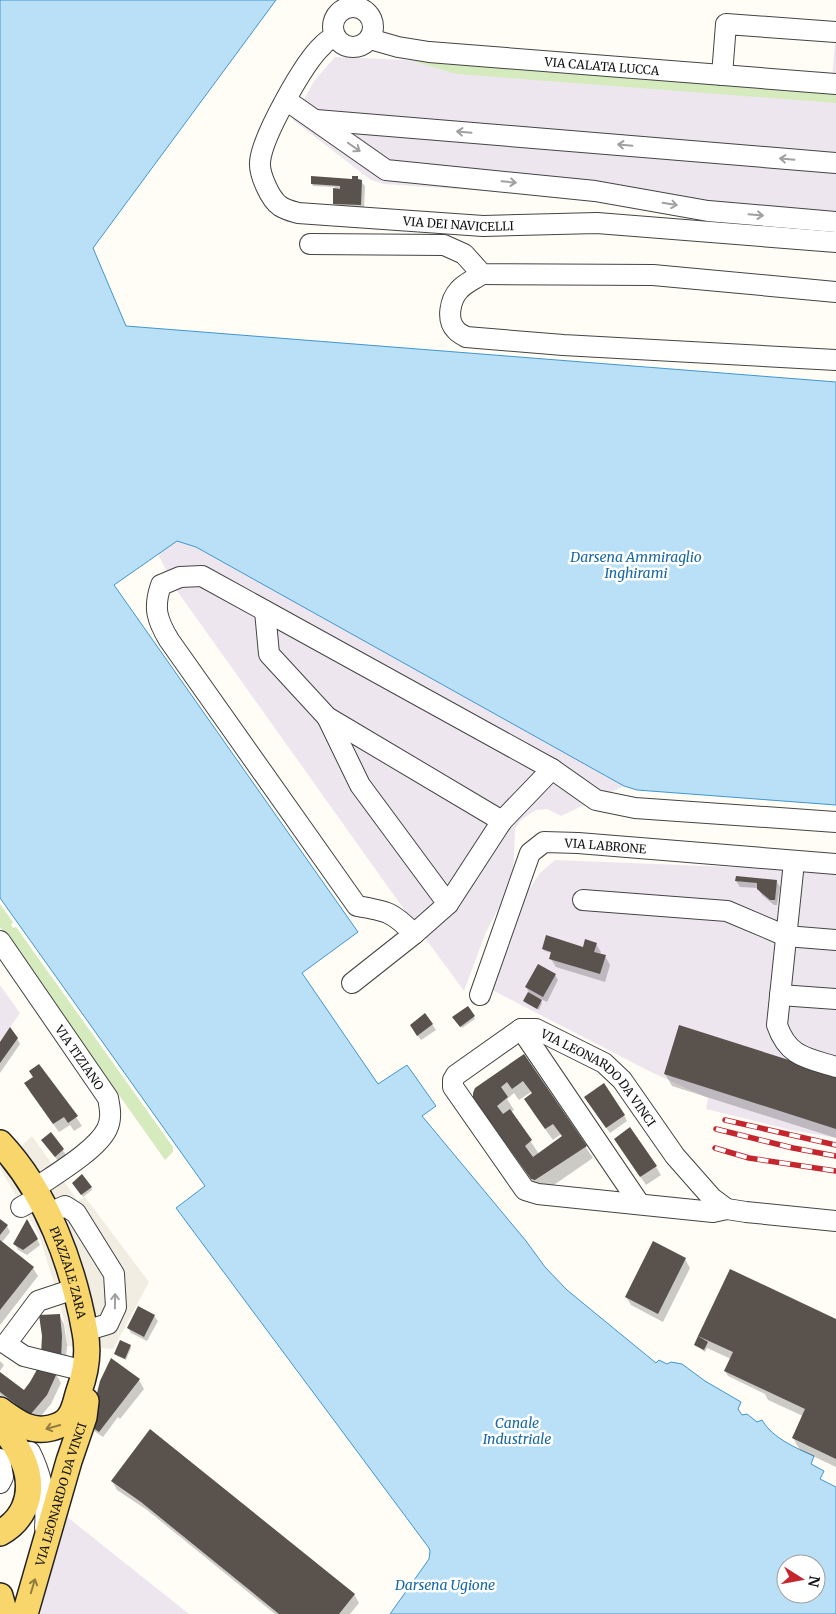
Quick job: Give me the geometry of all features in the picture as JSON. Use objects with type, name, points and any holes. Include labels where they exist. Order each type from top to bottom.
[{"type":"main road","name":"PIAZZALE ZARA","points":[[6,1149],[63,1254],[85,1331],[87,1347],[85,1372]]},
{"type":"main road","points":[[0,1410],[19,1423],[37,1430],[49,1429],[62,1424],[71,1415],[85,1372]]},
{"type":"main road","name":"VIA LEONARDO DA VINCI","points":[[24,1614],[69,1461],[84,1417],[87,1392],[85,1372]]},
{"type":"main road","points":[[0,1425],[22,1458],[28,1475],[29,1486],[28,1495],[20,1515],[12,1525],[0,1533]]},
{"type":"main road","points":[[0,1596],[5,1614]]},
{"type":"street","points":[[357,7],[365,11],[371,17],[374,26],[370,39],[360,46],[351,48],[342,44],[335,36],[333,27],[336,17],[341,11],[349,8],[357,7]]},
{"type":"street","points":[[722,75],[726,24],[836,32]]},
{"type":"street","name":"VIA DEI NAVICELLI","points":[[335,36],[322,45],[312,58],[286,100],[262,149],[260,163],[265,184],[278,204],[287,210],[298,213],[483,226],[597,223],[836,242]]},
{"type":"street","name":"VIA CALATA LUCCA","points":[[370,39],[398,47],[429,52],[836,84]]},
{"type":"street","points":[[286,100],[386,170],[595,191],[708,211],[836,222]]},
{"type":"street","points":[[314,119],[836,163]]},
{"type":"street","points":[[310,244],[444,246],[464,254],[482,274]]},
{"type":"street","points":[[836,292],[653,275],[482,274],[460,288],[453,298],[450,310],[452,324],[457,332],[466,337],[563,345],[836,360]]},
{"type":"street","points":[[414,934],[401,920],[385,911],[357,906],[168,640],[158,622],[157,598],[162,585],[180,577],[202,576],[552,769],[596,800],[635,808],[836,822]]},
{"type":"street","points":[[265,611],[269,654],[327,717],[360,784],[448,904]]},
{"type":"street","points":[[327,717],[502,820]]},
{"type":"street","points":[[352,982],[414,934],[448,904],[502,820],[552,769]]},
{"type":"street","name":"VIA LABRONE","points":[[480,995],[530,853],[544,842],[578,843],[836,864]]},
{"type":"street","points":[[794,862],[777,1025],[782,1038],[789,1048],[802,1056],[836,1067]]},
{"type":"street","points":[[583,900],[727,911],[786,936],[836,940]]},
{"type":"street","name":"VIA TIZIANO","points":[[0,940],[108,1098],[110,1110],[108,1128],[102,1137],[76,1161],[63,1170],[35,1202]]},
{"type":"street","points":[[780,995],[836,999]]},
{"type":"street","points":[[520,1029],[638,1203]]},
{"type":"street","name":"VIA LEONARDO DA VINCI","points":[[727,1208],[713,1212],[538,1194],[525,1190],[453,1086],[453,1080],[456,1075],[520,1029],[536,1029],[604,1063],[622,1080],[675,1156],[712,1198],[727,1208],[746,1212],[836,1221]]},
{"type":"street","name":"PIAZZALE ZARA","points":[[35,1202],[64,1206],[76,1213],[114,1274],[116,1307],[108,1324],[85,1331]]},
{"type":"street","points":[[74,1289],[38,1301],[6,1344],[24,1356],[85,1372]]},
{"type":"street","points":[[0,1419],[22,1439],[34,1460],[42,1481],[45,1518],[42,1557]]},
{"type":"street","points":[[0,1459],[2,1463],[2,1477],[0,1483]]},
{"type":"shaded area","points":[[836,28],[836,229],[564,196],[384,184],[371,180],[293,120],[314,81],[335,57],[409,60],[831,94]]},
{"type":"shaded area","points":[[177,541],[196,547],[624,786],[561,816],[547,809],[536,810],[521,820],[515,829],[513,881],[486,932],[464,991],[175,588],[158,554]]},
{"type":"shaded area","points":[[555,860],[836,871],[836,1138],[791,1130],[706,1109],[708,1098],[649,1071],[492,990],[522,900],[540,873]]},
{"type":"shaded area","points":[[0,985],[20,1013],[0,1042]]},
{"type":"shaded area","points":[[32,1136],[78,1201],[85,1197],[149,1282],[113,1349],[66,1346],[66,1330],[60,1303],[39,1235],[0,1168],[0,1165]]},
{"type":"shaded area","points":[[66,1516],[189,1614],[40,1614]]},
{"type":"green space","points":[[409,60],[836,94],[836,103],[457,74]]},
{"type":"green space","points":[[0,904],[13,922],[11,925],[13,928],[16,927],[173,1147],[173,1152],[165,1160],[0,927]]},
{"type":"water","points":[[0,0],[276,0],[93,248],[126,326],[836,382],[836,805],[637,790],[624,786],[196,547],[177,541],[114,585],[358,932],[302,973],[378,1084],[407,1065],[436,1106],[422,1116],[526,1241],[545,1267],[567,1290],[656,1363],[659,1360],[667,1364],[671,1362],[682,1364],[705,1381],[741,1402],[738,1409],[742,1415],[747,1414],[757,1422],[762,1420],[778,1437],[814,1456],[811,1464],[824,1471],[820,1479],[836,1487],[836,1614],[390,1614],[429,1559],[429,1548],[176,1208],[205,1186],[0,898]]},
{"type":"building","points":[[311,176],[352,179],[352,176],[358,176],[358,179],[362,180],[361,205],[333,204],[333,188],[340,189],[340,186],[311,184]]},
{"type":"building","points":[[736,876],[777,880],[775,900],[770,900],[757,889],[757,883],[735,881]]},
{"type":"building","points":[[546,935],[583,947],[585,939],[597,943],[594,952],[606,955],[600,974],[549,959],[551,952],[542,949]]},
{"type":"building","points":[[538,964],[556,974],[543,997],[525,987]]},
{"type":"building","points":[[528,992],[542,1000],[537,1009],[523,1001]]},
{"type":"building","points":[[468,1006],[475,1016],[460,1027],[452,1017]]},
{"type":"building","points":[[425,1013],[433,1024],[417,1036],[410,1025]]},
{"type":"building","points":[[679,1025],[836,1075],[836,1129],[664,1074]]},
{"type":"building","points":[[10,1027],[18,1038],[0,1063],[0,1042]]},
{"type":"building","points":[[524,1054],[587,1146],[535,1180],[531,1179],[473,1098],[475,1088]],"holes":[[[523,1081],[532,1093],[524,1099],[545,1129],[553,1124],[562,1136],[533,1157],[525,1146],[532,1140],[510,1109],[503,1114],[497,1106],[508,1097],[501,1087],[507,1082],[512,1089]]]},
{"type":"building","points":[[39,1064],[78,1116],[68,1123],[64,1117],[53,1124],[24,1083],[33,1077],[29,1071]]},
{"type":"building","points":[[604,1083],[625,1115],[606,1128],[584,1097]]},
{"type":"building","points":[[630,1127],[657,1166],[640,1177],[614,1139]]},
{"type":"building","points":[[51,1132],[64,1149],[55,1157],[41,1140]]},
{"type":"building","points":[[82,1174],[92,1187],[81,1195],[72,1183]]},
{"type":"building","points":[[0,1219],[8,1225],[0,1235]]},
{"type":"building","points":[[27,1219],[38,1239],[23,1250],[13,1244]]},
{"type":"building","points":[[0,1240],[34,1267],[0,1310]]},
{"type":"building","points":[[653,1241],[686,1258],[658,1314],[625,1297]]},
{"type":"building","points":[[730,1269],[836,1319],[836,1459],[792,1438],[805,1409],[724,1371],[733,1352],[698,1336]]},
{"type":"building","points":[[138,1306],[155,1315],[144,1337],[127,1328]]},
{"type":"building","points":[[60,1314],[62,1336],[61,1361],[41,1355],[42,1336],[39,1315]]},
{"type":"building","points":[[698,1336],[708,1342],[704,1350],[694,1345]]},
{"type":"building","points":[[120,1340],[131,1345],[125,1359],[114,1354]]},
{"type":"building","points":[[111,1358],[140,1379],[99,1432],[89,1425],[100,1381]]},
{"type":"building","points":[[39,1366],[57,1373],[47,1395],[30,1415],[0,1392],[0,1372],[24,1390]]},
{"type":"building","points":[[150,1429],[355,1594],[339,1614],[279,1614],[141,1502],[111,1481]]},
{"type":"railway","points":[[725,1120],[836,1145]]},
{"type":"railway","points":[[716,1129],[793,1148],[836,1156]]},
{"type":"railway","points":[[715,1148],[749,1158],[836,1171]]},
{"type":"water label","name":"Darsena Ammiraglio Inghirami","points":[[636,566]]},
{"type":"water label","name":"Canale Industriale","points":[[517,1432]]},
{"type":"water label","name":"Darsena Ugione","points":[[445,1585]]}]
